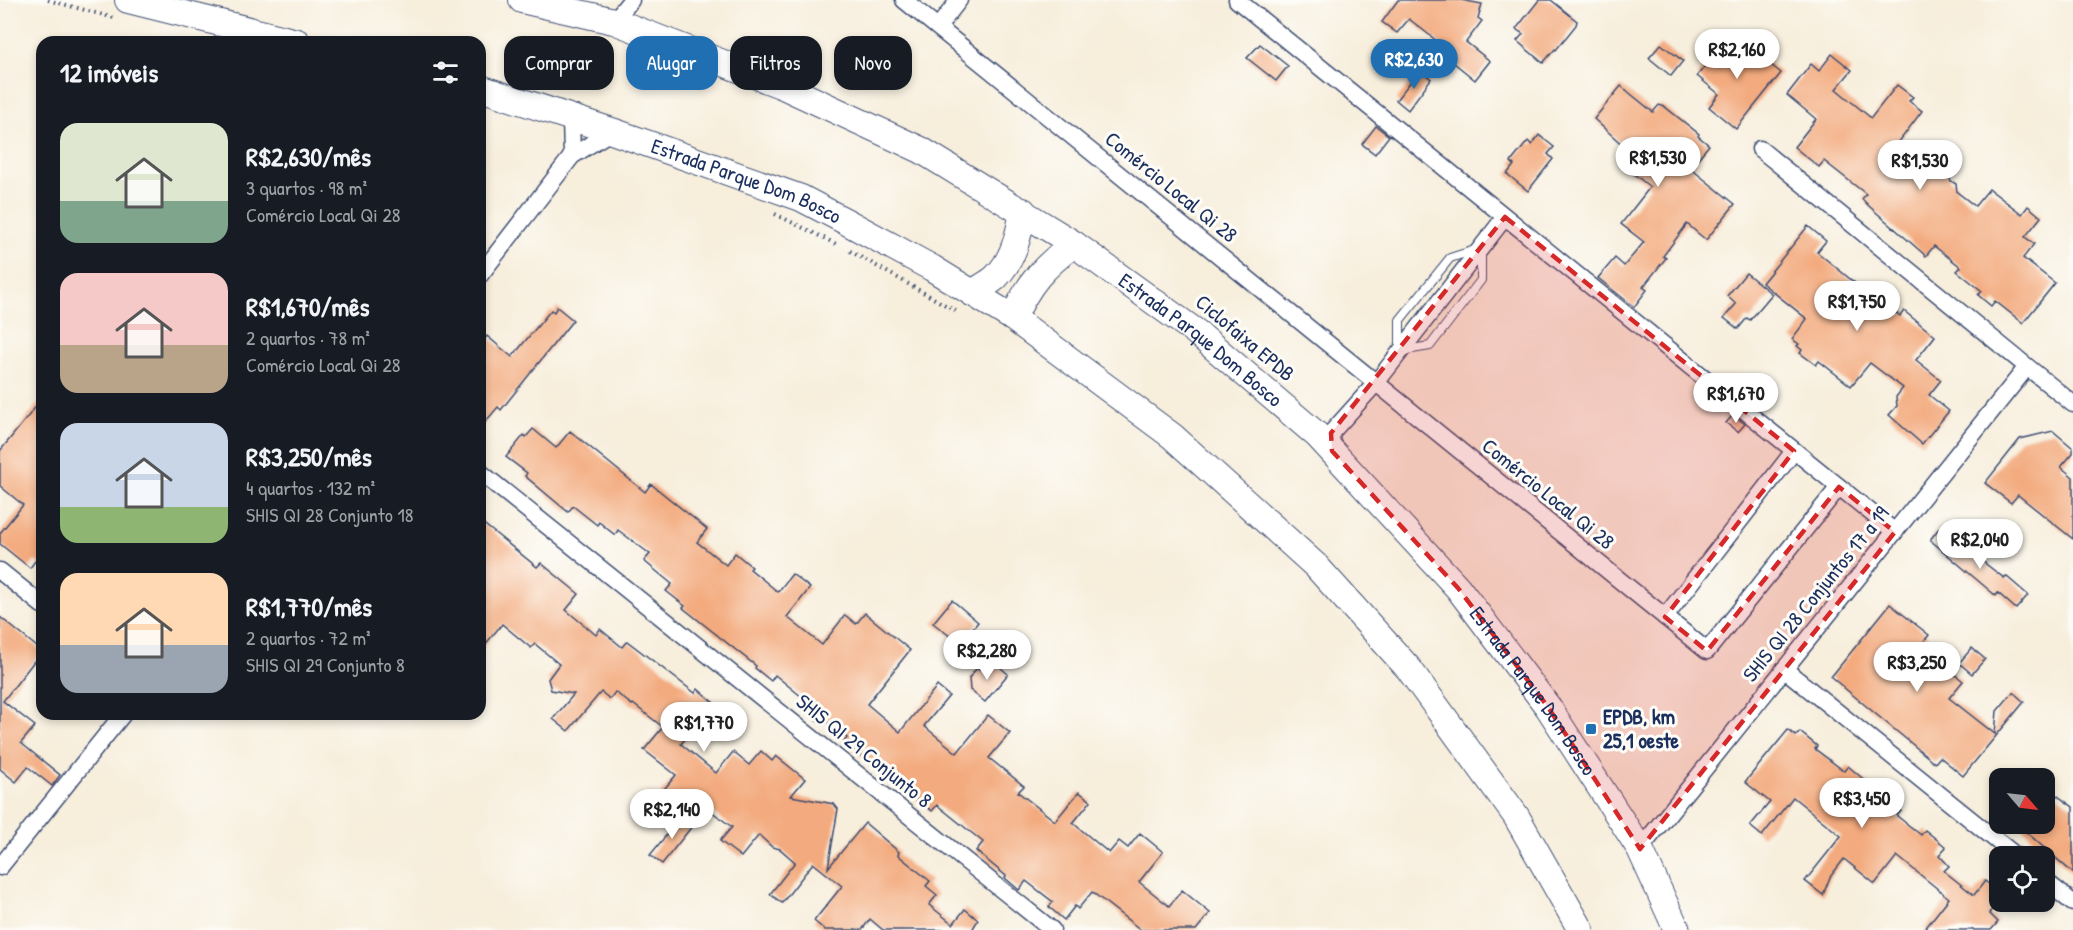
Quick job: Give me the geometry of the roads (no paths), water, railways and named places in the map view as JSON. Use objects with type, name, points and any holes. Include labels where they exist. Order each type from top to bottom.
[{"type":"main road","points":[[128,0],[273,36]]},
{"type":"main road","name":"Estrada Parque Dom Bosco","points":[[522,0],[614,21],[783,86],[921,150],[1074,244],[1196,332],[1327,440],[1458,588],[1548,707],[1640,849],[1677,930]]},
{"type":"main road","name":"Estrada Parque Dom Bosco","points":[[486,90],[612,131],[801,198],[889,243],[968,304],[1013,318],[1172,436],[1316,566],[1409,669],[1516,816],[1581,930]]},
{"type":"main road","points":[[968,304],[996,277],[1008,260],[1018,240],[1023,211]]},
{"type":"main road","points":[[1013,318],[1024,293],[1041,272],[1074,244]]},
{"type":"street","points":[[614,21],[631,0]]},
{"type":"street","name":"Comércio Local Qi 28","points":[[904,0],[1707,651],[1839,487]]},
{"type":"street","points":[[938,27],[959,0]]},
{"type":"street","points":[[1237,0],[1894,532]]},
{"type":"street","points":[[571,117],[572,156]]},
{"type":"street","points":[[486,267],[572,156],[612,131]]},
{"type":"street","points":[[1760,149],[2073,404]]},
{"type":"street","points":[[1327,440],[1376,383],[1505,217]]},
{"type":"street","name":"SHIS QI 28 Conjuntos 17 a 19","points":[[1640,849],[2027,367]]},
{"type":"street","points":[[1665,617],[1794,451]]},
{"type":"street","name":"SHIS QI 29 Conjunto 8","points":[[486,477],[1052,930]]},
{"type":"street","points":[[0,571],[36,600]]},
{"type":"street","points":[[1784,669],[2004,846]]},
{"type":"street","points":[[0,867],[118,720]]},
{"type":"street","points":[[2055,889],[2073,903]]},
{"type":"place","name":"EPDB, km 25,1 oeste","points":[[1591,729]]}]
